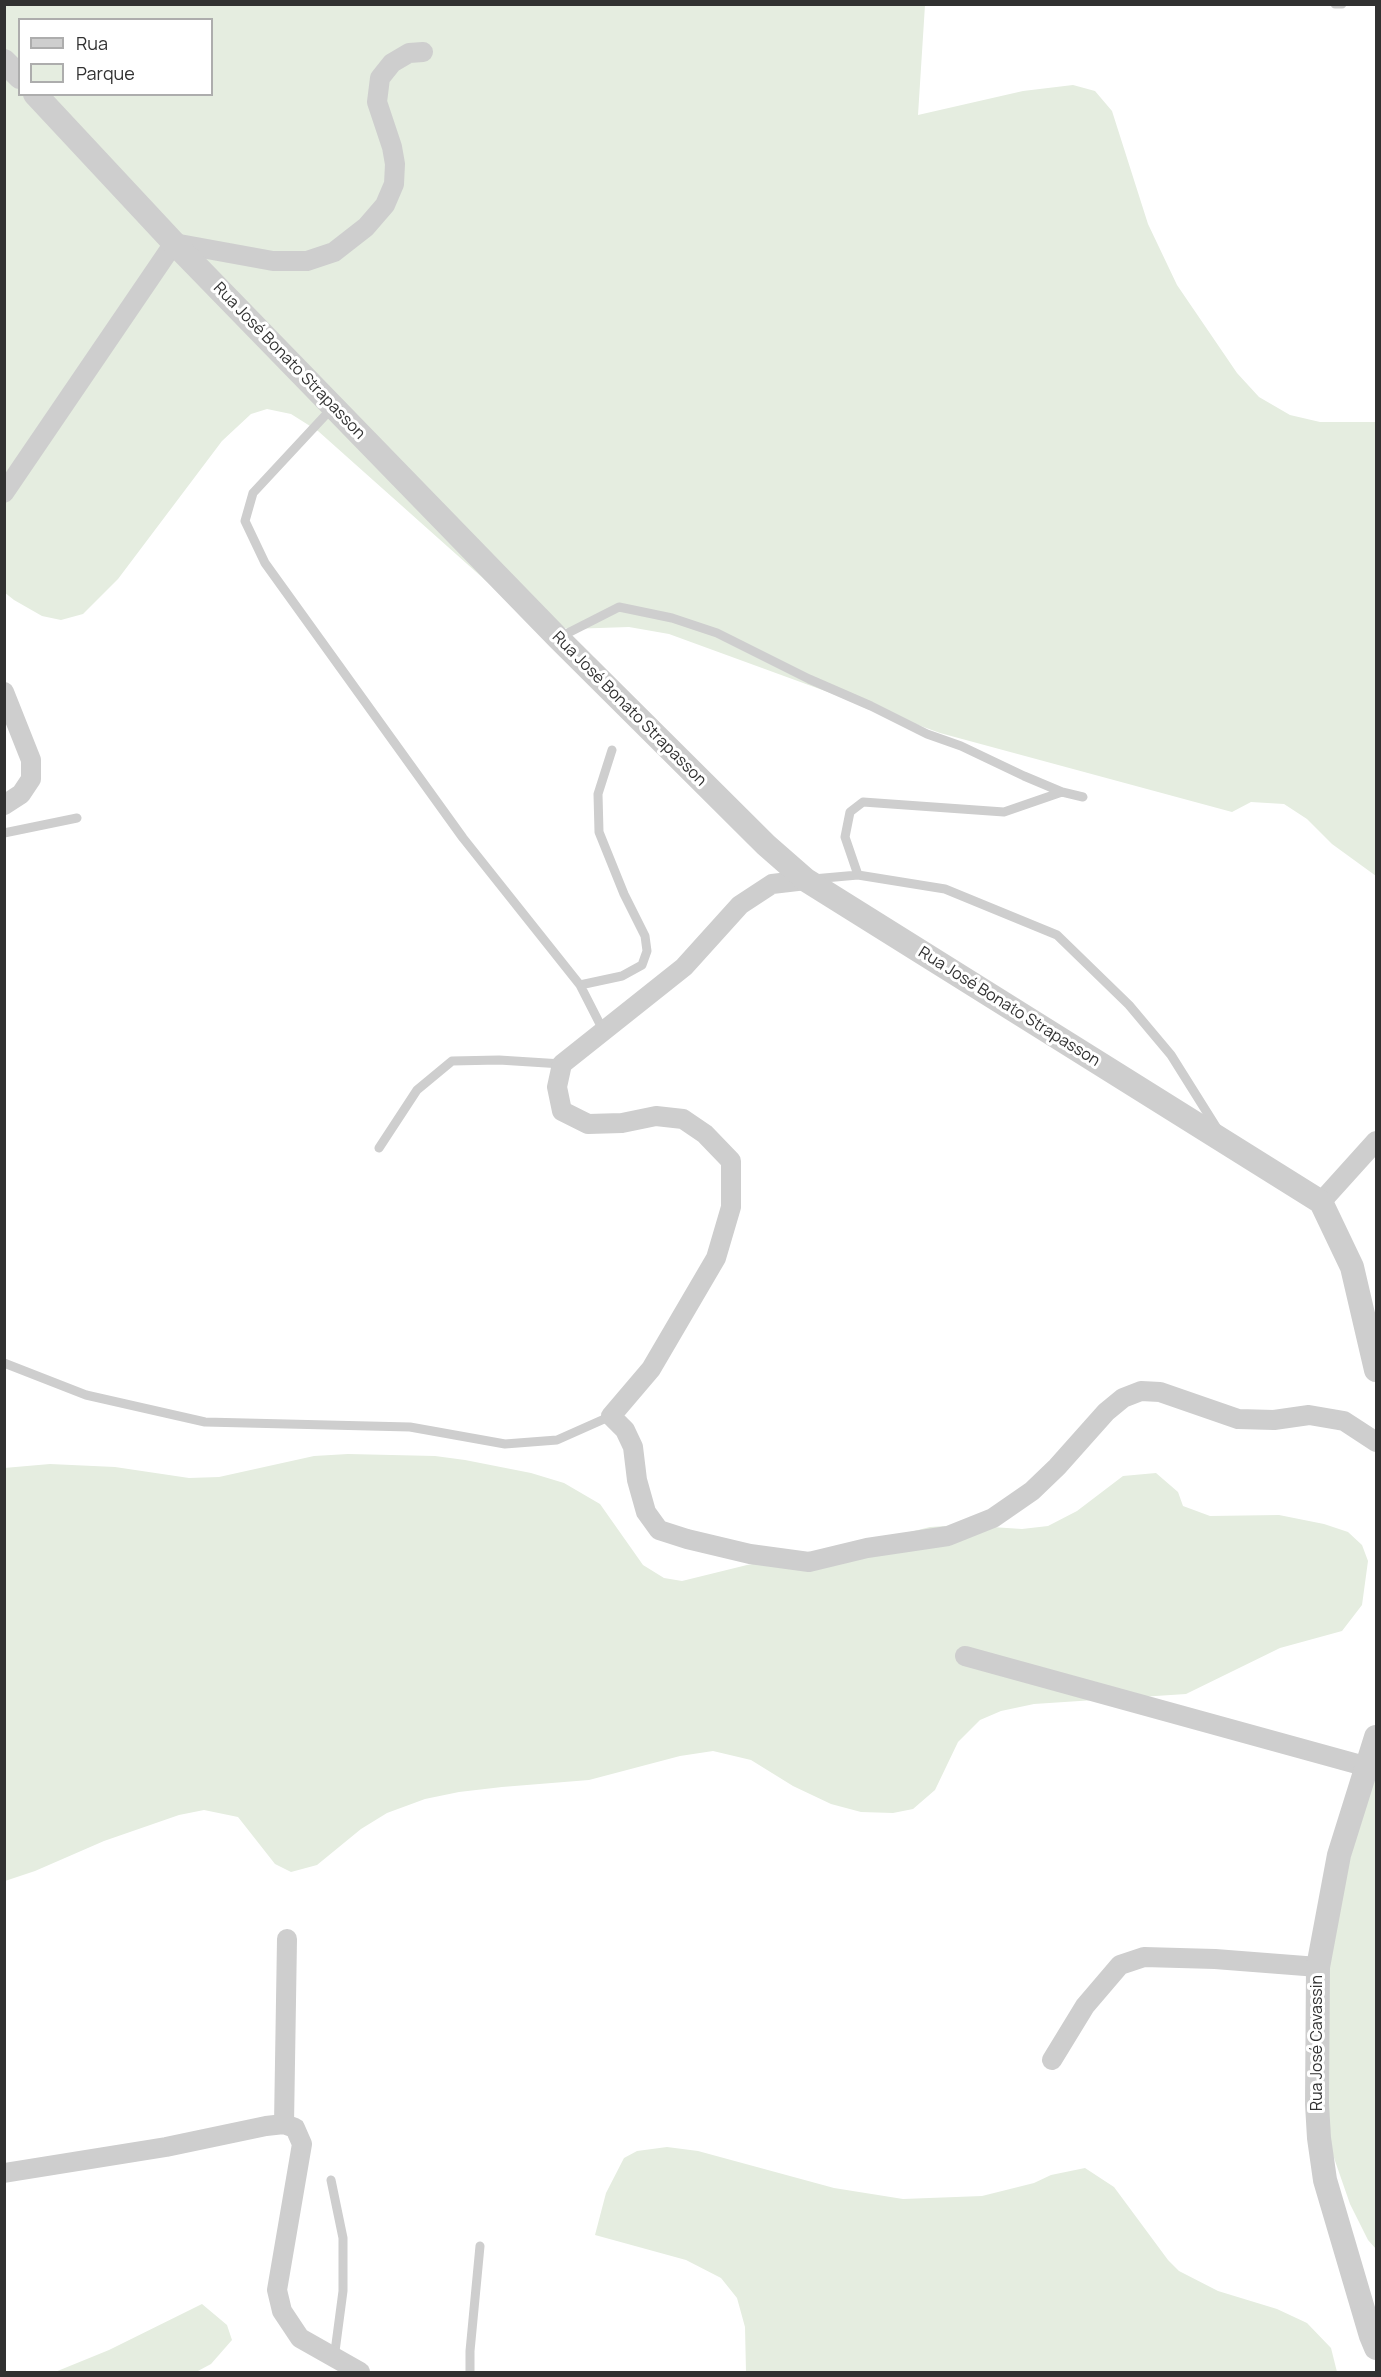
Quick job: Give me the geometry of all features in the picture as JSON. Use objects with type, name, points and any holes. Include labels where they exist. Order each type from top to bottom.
[{"type":"street","points":[[4,493],[174,243],[273,261],[307,261],[334,252],[358,233],[385,205],[394,184],[395,164],[392,147],[377,102],[380,78],[392,63],[409,53],[423,52]]},
{"type":"street","points":[[4,61],[18,75]]},
{"type":"street","name":"Rua José Bonato Strapasson","points":[[37,96],[174,243],[558,638],[766,845],[806,880],[1321,1202]]},
{"type":"street","points":[[4,692],[31,760],[31,779],[21,794],[4,805]]},
{"type":"street","points":[[806,880],[772,884],[740,905],[684,967],[562,1064],[556,1087],[562,1111],[588,1124],[622,1123],[656,1116],[683,1119],[705,1134],[731,1161],[731,1207],[716,1258],[651,1369],[611,1416],[625,1430],[633,1447],[633,1464],[646,1512],[659,1530],[750,1554],[809,1562],[867,1548],[948,1536],[993,1518],[1032,1491],[1106,1412],[1123,1398],[1141,1391],[1160,1392],[1238,1419],[1275,1420],[1309,1415],[1344,1421],[1377,1442]]},
{"type":"street","points":[[1377,1141],[1321,1202],[1352,1267],[1377,1370]]},
{"type":"street","points":[[965,1656],[1368,1767]]},
{"type":"street","name":"Rua José Cavassin","points":[[1375,2339],[1325,2180],[1318,2138],[1317,2104],[1318,1967],[1339,1855],[1377,1737]]},
{"type":"street","points":[[284,2124],[287,1939]]},
{"type":"street","points":[[1052,2060],[1085,2006],[1120,1965],[1144,1957],[1215,1959],[1318,1967]]},
{"type":"street","points":[[4,2173],[166,2147],[284,2124],[295,2128],[302,2144],[277,2290],[282,2311],[300,2338],[360,2373]]},
{"type":"lane","points":[[1335,4],[1342,4]]},
{"type":"lane","points":[[333,407],[253,493],[245,521],[265,563],[463,838],[580,985],[603,1030]]},
{"type":"lane","points":[[558,638],[619,607],[672,618],[717,633],[809,679],[1023,776],[1062,792],[1083,797]]},
{"type":"lane","points":[[580,985],[622,976],[642,965],[646,951],[645,936],[624,894],[599,832],[598,794],[612,750]]},
{"type":"lane","points":[[858,875],[845,837],[850,812],[863,802],[1004,812],[1062,792]]},
{"type":"lane","points":[[4,833],[77,818]]},
{"type":"lane","points":[[806,880],[858,875],[945,889],[1057,935],[1129,1005],[1171,1054],[1226,1142]]},
{"type":"lane","points":[[379,1149],[417,1090],[452,1061],[499,1060],[562,1064]]},
{"type":"lane","points":[[4,1363],[86,1395],[205,1422],[410,1427],[505,1444],[557,1440],[611,1416]]},
{"type":"lane","points":[[331,2180],[343,2238],[344,2291],[334,2359]]},
{"type":"lane","points":[[470,2373],[470,2350],[480,2246]]},
{"type":"green space","points":[[4,5],[925,5],[918,115],[1023,91],[1073,85],[1095,91],[1112,111],[1148,224],[1177,285],[1237,373],[1259,397],[1290,415],[1320,422],[1376,422],[1376,876],[1332,844],[1307,819],[1284,804],[1251,802],[1232,812],[940,733],[669,634],[629,627],[569,629],[542,622],[494,588],[318,431],[291,414],[267,409],[251,414],[222,441],[118,579],[83,614],[61,620],[42,616],[4,592]]},
{"type":"green space","points":[[348,1454],[435,1456],[465,1460],[531,1473],[564,1483],[600,1504],[643,1565],[664,1578],[682,1581],[747,1565],[859,1545],[930,1527],[962,1525],[1022,1529],[1048,1526],[1077,1511],[1123,1476],[1156,1473],[1178,1492],[1183,1506],[1210,1516],[1279,1515],[1324,1524],[1348,1532],[1362,1545],[1368,1561],[1362,1605],[1342,1631],[1280,1648],[1186,1694],[1034,1704],[1001,1711],[980,1720],[958,1742],[935,1790],[913,1809],[893,1813],[861,1812],[831,1804],[793,1786],[751,1760],[713,1751],[680,1756],[589,1780],[502,1787],[425,1799],[387,1813],[361,1829],[317,1865],[291,1872],[275,1864],[238,1817],[204,1810],[179,1815],[104,1841],[35,1871],[5,1881],[4,1468],[50,1464],[115,1467],[189,1478],[219,1477],[314,1456]]},
{"type":"green space","points":[[1376,1756],[1376,2249],[1368,2240],[1350,2204],[1333,2155],[1324,2114],[1320,1981],[1365,1785]]},
{"type":"green space","points":[[667,2147],[698,2151],[834,2188],[903,2199],[982,2196],[1034,2183],[1051,2175],[1085,2168],[1114,2187],[1168,2260],[1179,2271],[1218,2291],[1277,2309],[1307,2323],[1331,2348],[1337,2372],[746,2372],[745,2327],[737,2298],[721,2278],[686,2260],[595,2235],[606,2193],[624,2158],[637,2151]]},
{"type":"green space","points":[[202,2304],[227,2325],[232,2340],[211,2364],[196,2372],[55,2372],[109,2350]]}]
